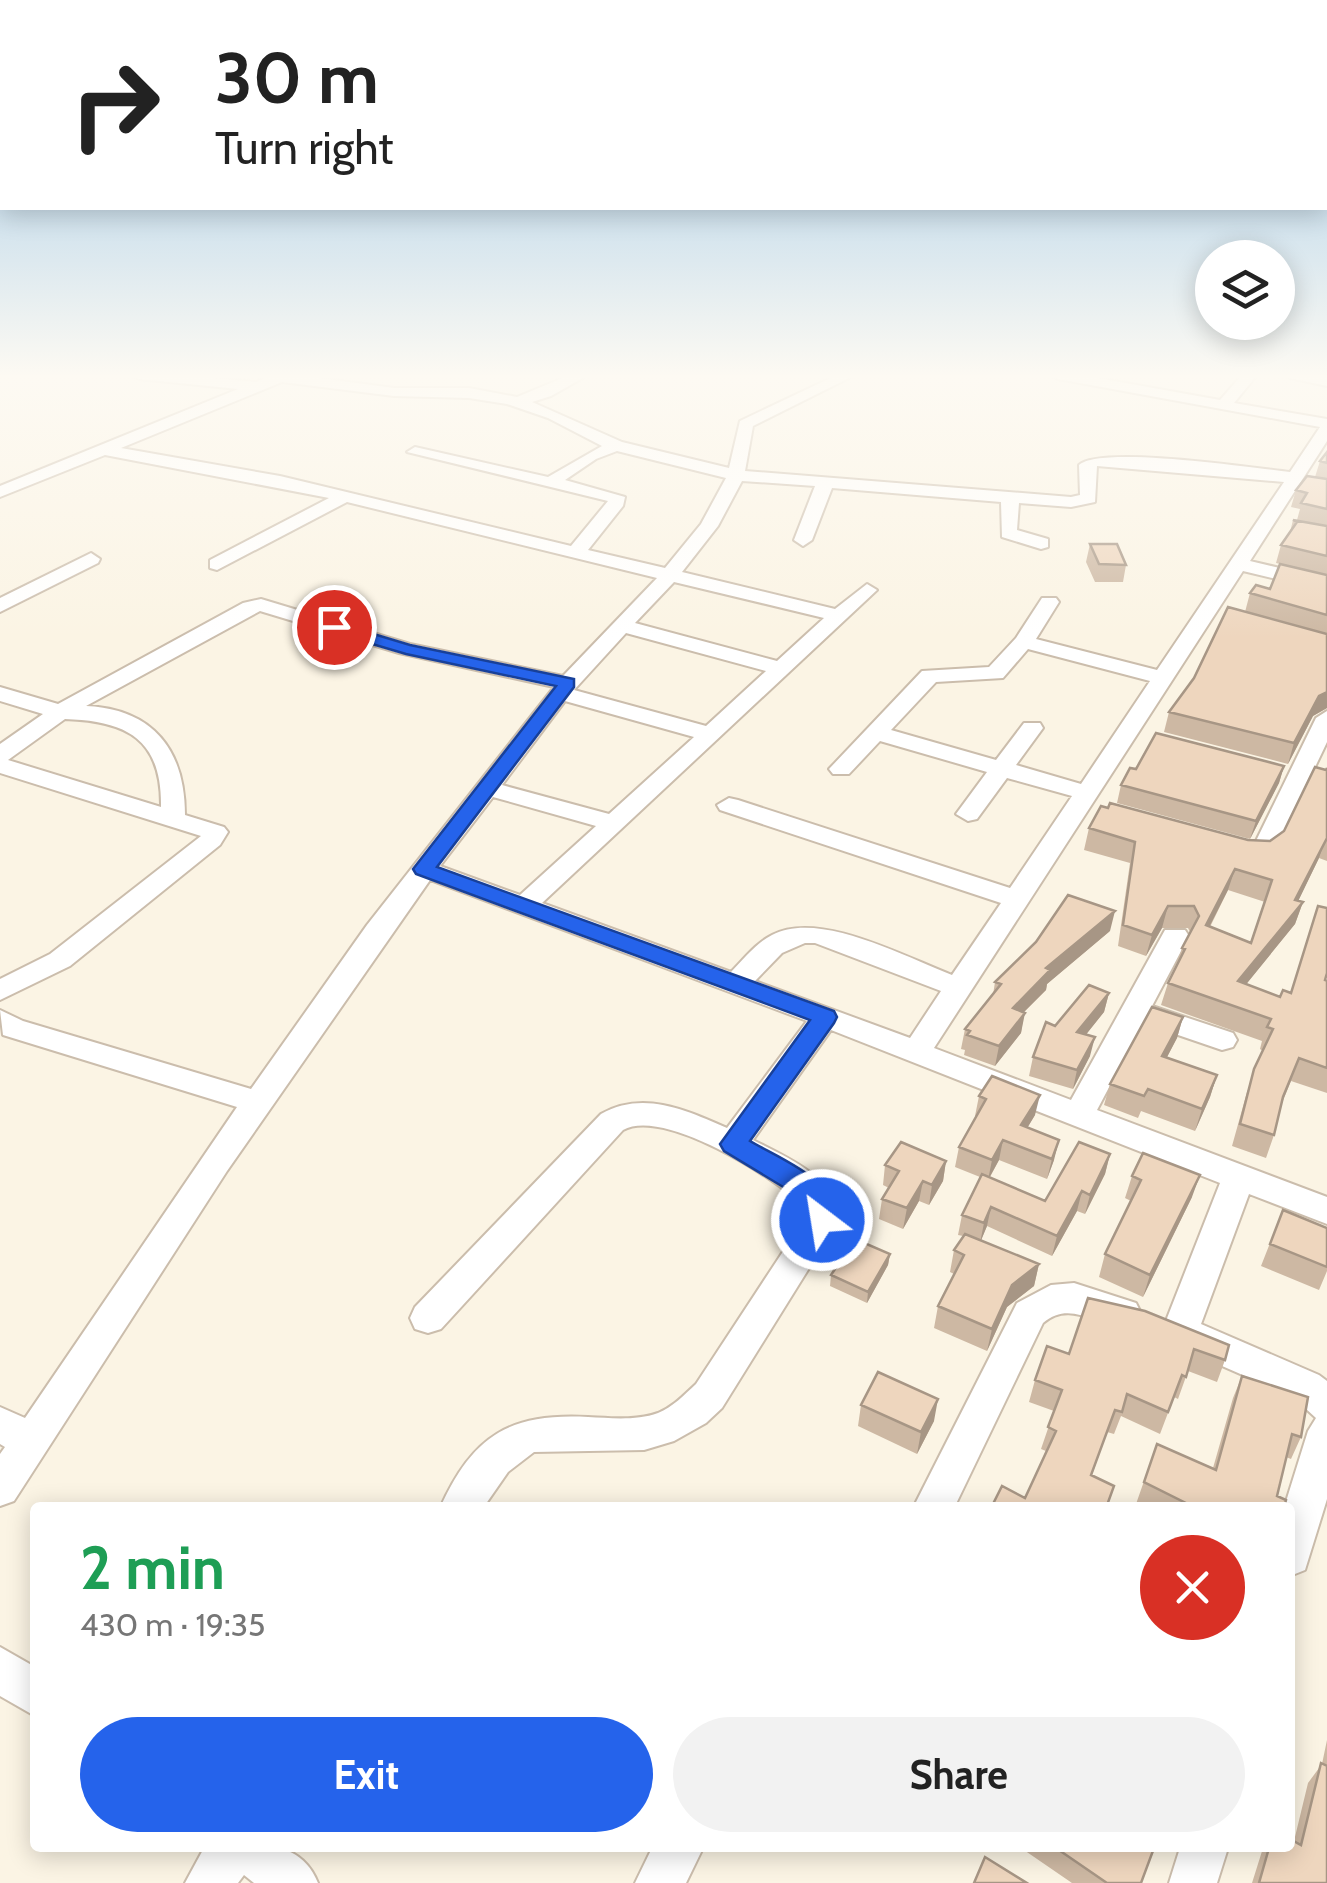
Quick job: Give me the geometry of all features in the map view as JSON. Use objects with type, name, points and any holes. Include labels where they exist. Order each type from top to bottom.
[{"type":"street","points":[[0,492],[74,463]]},
{"type":"street","points":[[173,463],[346,496],[839,616]]},
{"type":"street","points":[[469,463],[554,480],[617,499],[575,553]]},
{"type":"street","points":[[554,480],[580,463]]},
{"type":"street","points":[[686,463],[736,475],[1010,499],[1086,500],[1090,495],[1090,463]]},
{"type":"street","points":[[0,1488],[15,1432],[424,869],[564,688],[669,576],[722,508],[739,463]]},
{"type":"street","points":[[1133,463],[1300,482]]},
{"type":"street","points":[[916,1052],[1016,899],[1136,735],[1164,678],[1240,564],[1273,526],[1309,463]]},
{"type":"street","points":[[802,540],[825,483]]},
{"type":"street","points":[[216,564],[346,496]]},
{"type":"street","points":[[1010,499],[1008,533],[1041,542]]},
{"type":"street","points":[[0,606],[91,559]]},
{"type":"street","points":[[1240,564],[1327,586]]},
{"type":"street","points":[[525,904],[867,590]]},
{"type":"street","points":[[841,769],[930,676],[994,673],[1024,642],[1049,602]]},
{"type":"street","points":[[0,755],[60,712],[238,613],[262,605],[406,649],[564,688],[711,734]]},
{"type":"street","points":[[1208,611],[1233,620]]},
{"type":"street","points":[[622,626],[782,670]]},
{"type":"street","points":[[1024,642],[1164,678]]},
{"type":"street","points":[[0,694],[60,712],[109,714],[148,736],[164,756],[173,780],[173,817]]},
{"type":"street","points":[[1207,840],[1260,851],[1290,775],[1327,718]]},
{"type":"street","points":[[968,814],[1032,728]]},
{"type":"street","points":[[877,733],[999,768],[1088,803]]},
{"type":"street","points":[[0,765],[212,828],[214,836],[60,960],[0,991]]},
{"type":"street","points":[[487,788],[614,823]]},
{"type":"street","points":[[729,805],[1016,899]]},
{"type":"street","points":[[424,869],[825,1017],[1327,1211]]},
{"type":"street","points":[[736,984],[780,940],[796,932],[819,935],[958,988]]},
{"type":"street","points":[[1079,1115],[1175,936]]},
{"type":"street","points":[[1135,1010],[1222,1040]]},
{"type":"street","points":[[733,1144],[825,1017]]},
{"type":"street","points":[[0,1020],[13,1028],[257,1102]]},
{"type":"street","points":[[428,1318],[620,1117],[655,1114],[733,1144],[821,1200],[822,1220],[692,1415],[667,1430],[637,1436],[543,1432],[520,1439],[496,1456],[464,1502]]},
{"type":"street","points":[[1180,1331],[1239,1177]]},
{"type":"street","points":[[936,1502],[1030,1313],[1048,1298],[1079,1298],[1180,1331],[1306,1386],[1327,1405]]},
{"type":"street","points":[[1295,1539],[1327,1431]]},
{"type":"street","points":[[0,1669],[30,1690]]},
{"type":"street","points":[[209,1883],[230,1852]]},
{"type":"street","points":[[253,1852],[294,1883]]},
{"type":"street","points":[[660,1883],[676,1852]]},
{"type":"street","points":[[1193,1883],[1203,1852]]},
{"type":"building","points":[[1307,476],[1327,479],[1327,509],[1301,503],[1307,493],[1296,490]]},
{"type":"building","points":[[1293,520],[1327,526],[1327,556],[1281,545],[1297,522]]},
{"type":"building","points":[[1090,544],[1117,544],[1126,565],[1099,564]]},
{"type":"building","points":[[1280,564],[1327,575],[1327,615],[1250,593],[1256,585],[1270,589]]},
{"type":"building","points":[[1228,607],[1327,634],[1327,692],[1319,696],[1294,743],[1169,712],[1194,678]]},
{"type":"building","points":[[1156,733],[1284,766],[1256,821],[1121,785],[1130,768],[1136,769]]},
{"type":"building","points":[[1315,767],[1327,768],[1327,838],[1295,900],[1303,902],[1238,981],[1280,997],[1283,990],[1291,993],[1318,906],[1327,908],[1327,1068],[1299,1058],[1283,1097],[1274,1135],[1240,1124],[1254,1069],[1273,1029],[1267,1027],[1271,1019],[1168,983],[1199,916],[1194,906],[1168,906],[1152,935],[1123,925],[1135,842],[1089,828],[1101,806],[1108,808],[1110,803],[1248,840],[1270,841],[1284,831]],"holes":[[[1235,869],[1272,880],[1251,943],[1206,925]]]},
{"type":"building","points":[[1068,895],[1115,911],[1046,968],[1050,970],[1013,1008],[1025,1013],[999,1046],[967,1035],[970,1031],[965,1029],[1001,984],[995,982],[1036,942]]},
{"type":"building","points":[[1089,985],[1109,993],[1077,1032],[1095,1037],[1077,1070],[1033,1057],[1046,1022],[1055,1026]]},
{"type":"building","points":[[1152,1007],[1183,1017],[1162,1056],[1217,1075],[1202,1109],[1148,1089],[1144,1096],[1110,1084]]},
{"type":"building","points":[[992,1076],[1040,1095],[1021,1125],[1059,1140],[1052,1159],[1003,1140],[992,1160],[959,1147],[986,1099],[979,1096]]},
{"type":"building","points":[[901,1142],[946,1161],[932,1185],[923,1181],[907,1208],[882,1199],[899,1171],[885,1165]]},
{"type":"building","points":[[1079,1142],[1110,1154],[1090,1195],[1082,1191],[1057,1236],[991,1207],[984,1223],[962,1215],[982,1174],[1045,1201]]},
{"type":"building","points":[[1143,1153],[1200,1175],[1150,1275],[1105,1254],[1141,1180],[1132,1176]]},
{"type":"building","points":[[1283,1210],[1327,1228],[1327,1267],[1270,1244]]},
{"type":"building","points":[[965,1234],[1039,1264],[1012,1285],[992,1329],[938,1306],[964,1255],[954,1250]]},
{"type":"building","points":[[855,1239],[890,1254],[868,1292],[831,1275]]},
{"type":"building","points":[[1088,1298],[1145,1311],[1229,1345],[1225,1360],[1194,1349],[1186,1377],[1182,1375],[1168,1412],[1127,1394],[1122,1412],[1115,1410],[1091,1475],[1114,1486],[1108,1502],[994,1502],[1002,1486],[1025,1498],[1056,1431],[1048,1427],[1062,1390],[1035,1380],[1047,1346],[1069,1354]]},
{"type":"building","points":[[878,1372],[938,1399],[921,1432],[861,1405]]},
{"type":"building","points":[[1242,1376],[1308,1397],[1301,1437],[1292,1434],[1277,1496],[1286,1502],[1184,1502],[1144,1482],[1157,1444],[1216,1470]]},
{"type":"building","points":[[1321,1763],[1327,1766],[1327,1883],[1259,1883],[1268,1852],[1295,1852],[1295,1842],[1301,1845]]},
{"type":"building","points":[[1062,1852],[1153,1852],[1141,1883],[1107,1883]]},
{"type":"building","points":[[985,1857],[1027,1883],[974,1883]]},
{"type":"route","points":[[334,627],[406,649],[568,683],[424,869],[825,1017],[733,1144],[813,1192],[821,1200],[822,1220]]}]
